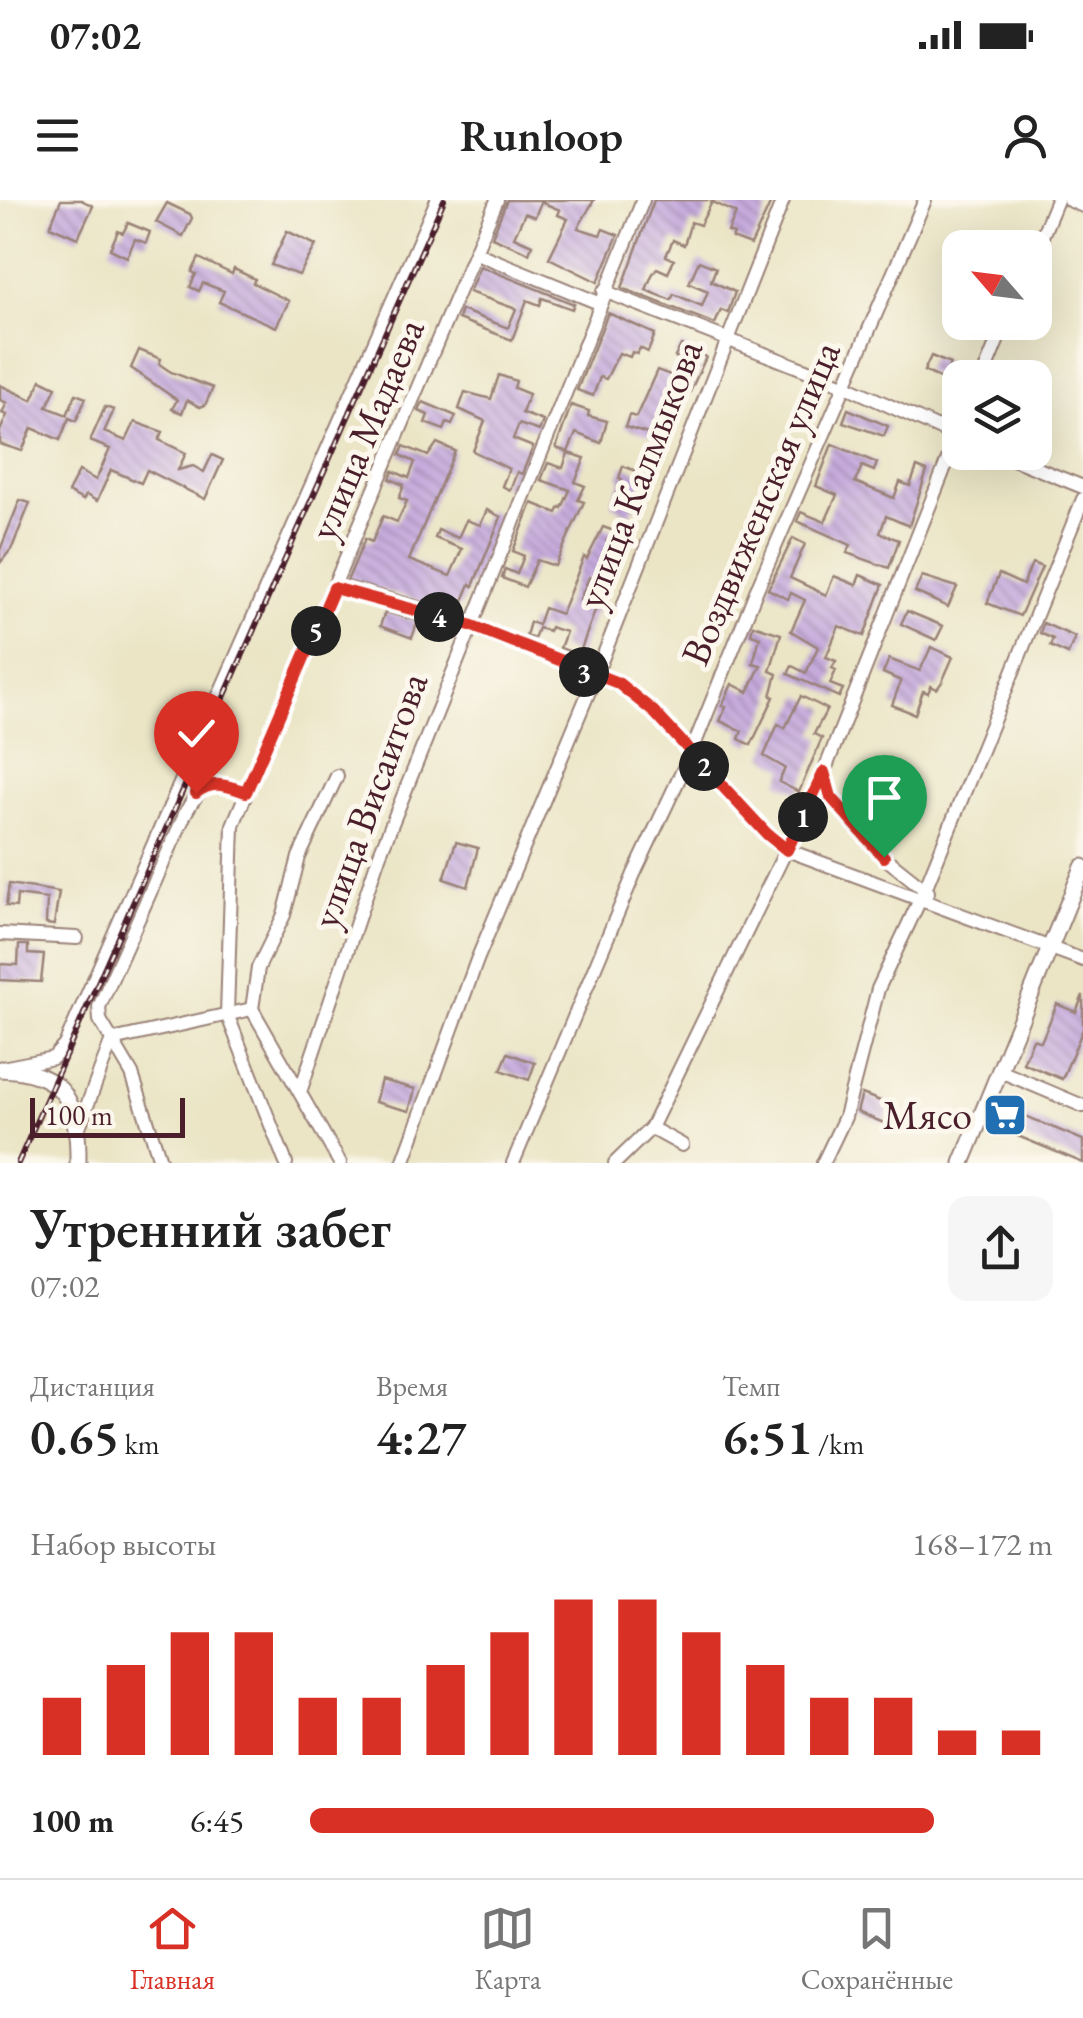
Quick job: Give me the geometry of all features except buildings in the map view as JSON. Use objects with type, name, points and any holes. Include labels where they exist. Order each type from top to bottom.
[{"type":"street","points":[[0,1069],[53,1058],[65,1045],[437,200]]},
{"type":"street","name":"улица Мадаева","points":[[286,1163],[226,1014],[233,826],[497,200]]},
{"type":"street","name":"улица Висаитова","points":[[300,1092],[379,856],[643,200]]},
{"type":"street","name":"улица Калмыкова","points":[[403,1163],[477,960],[596,676],[783,200]]},
{"type":"street","name":"Воздвиженская улица","points":[[513,1163],[924,200]]},
{"type":"street","points":[[1044,230],[1057,200]]},
{"type":"street","points":[[1070,200],[1083,206]]},
{"type":"street","points":[[476,254],[726,338],[942,428]]},
{"type":"street","points":[[615,1163],[651,1128],[787,850],[824,772],[945,470]]},
{"type":"street","points":[[1040,470],[1083,488]]},
{"type":"street","points":[[823,1163],[845,1117],[878,990],[922,895],[1083,499]]},
{"type":"street","points":[[334,588],[470,625],[618,683],[654,712],[767,834],[787,850],[922,895]]},
{"type":"street","points":[[824,772],[831,797],[922,895],[941,908],[1083,960]]},
{"type":"street","points":[[337,776],[298,856],[284,915],[258,968],[252,1009],[340,1163]]},
{"type":"street","points":[[161,1163],[132,1074],[100,1020],[99,1008],[191,802],[207,784],[246,792]]},
{"type":"street","points":[[962,1163],[1083,867]]},
{"type":"street","points":[[0,934],[77,938]]},
{"type":"street","points":[[112,1040],[252,1009]]},
{"type":"street","points":[[79,1128],[112,1040]]},
{"type":"street","points":[[0,1069],[30,1072],[52,1082],[72,1102],[79,1128],[78,1163]]},
{"type":"street","points":[[1000,1071],[1083,1106]]},
{"type":"street","points":[[651,1128],[682,1145]]},
{"type":"railway","points":[[18,1163],[444,200]]},
{"type":"place","name":"Мясо","points":[[1005,1115]]},
{"type":"route","points":[[196,793],[207,784],[246,792],[334,588],[470,625],[618,683],[654,712],[767,834],[787,850],[824,772],[831,797],[884,857]]}]
